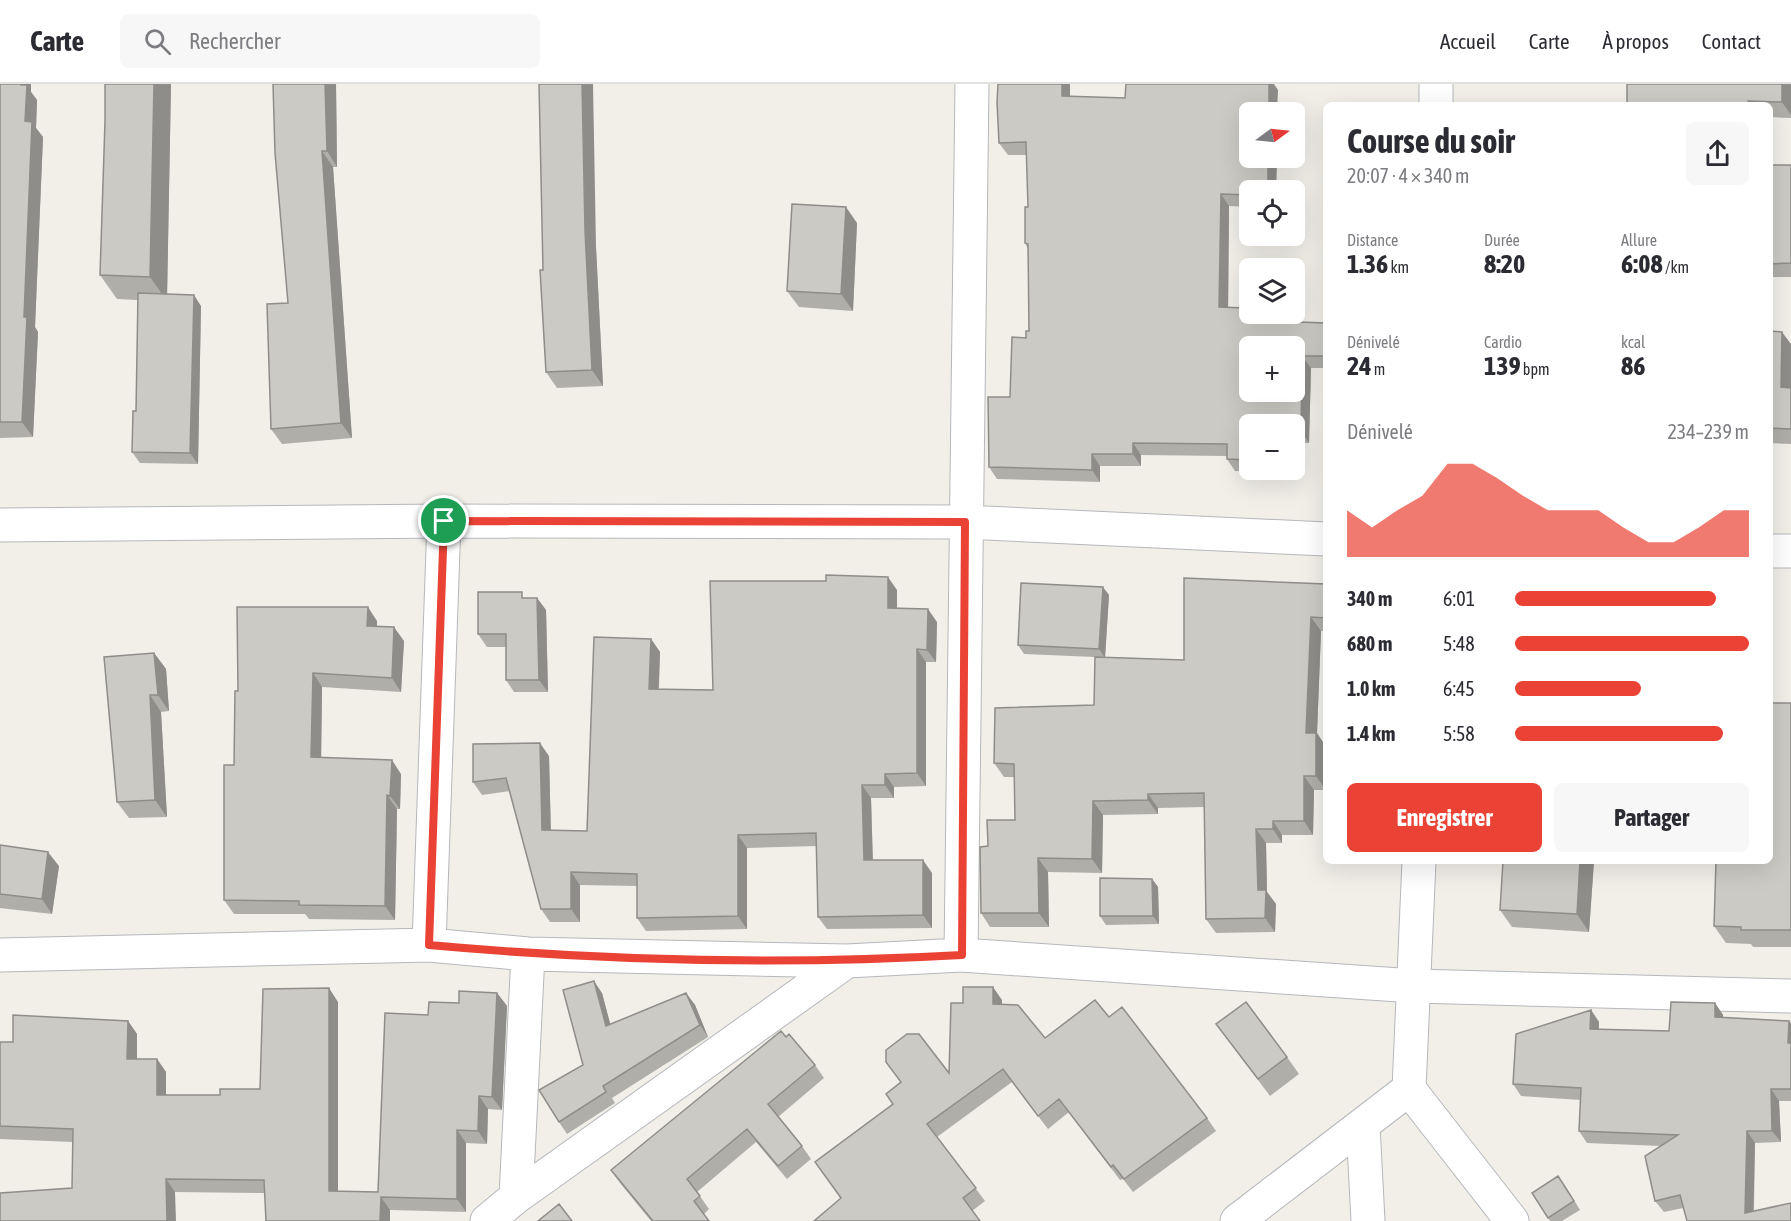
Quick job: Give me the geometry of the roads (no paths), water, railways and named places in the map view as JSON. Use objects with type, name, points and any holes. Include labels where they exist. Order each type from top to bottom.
[{"type":"street","points":[[962,955],[965,522],[972,84]]},
{"type":"street","points":[[1436,84],[1436,102]]},
{"type":"street","points":[[429,945],[444,521]]},
{"type":"street","points":[[0,525],[444,521],[965,522],[1323,539]]},
{"type":"street","points":[[1773,551],[1791,551]]},
{"type":"street","points":[[1419,864],[1408,1089],[1512,1221]]},
{"type":"street","points":[[0,955],[429,945],[528,954],[847,961],[962,955],[1414,986],[1791,996]]},
{"type":"street","points":[[516,1197],[528,954]]},
{"type":"street","points":[[487,1221],[516,1197],[847,961]]},
{"type":"street","points":[[1237,1221],[1408,1089]]},
{"type":"street","points":[[1363,1125],[1368,1221]]}]
